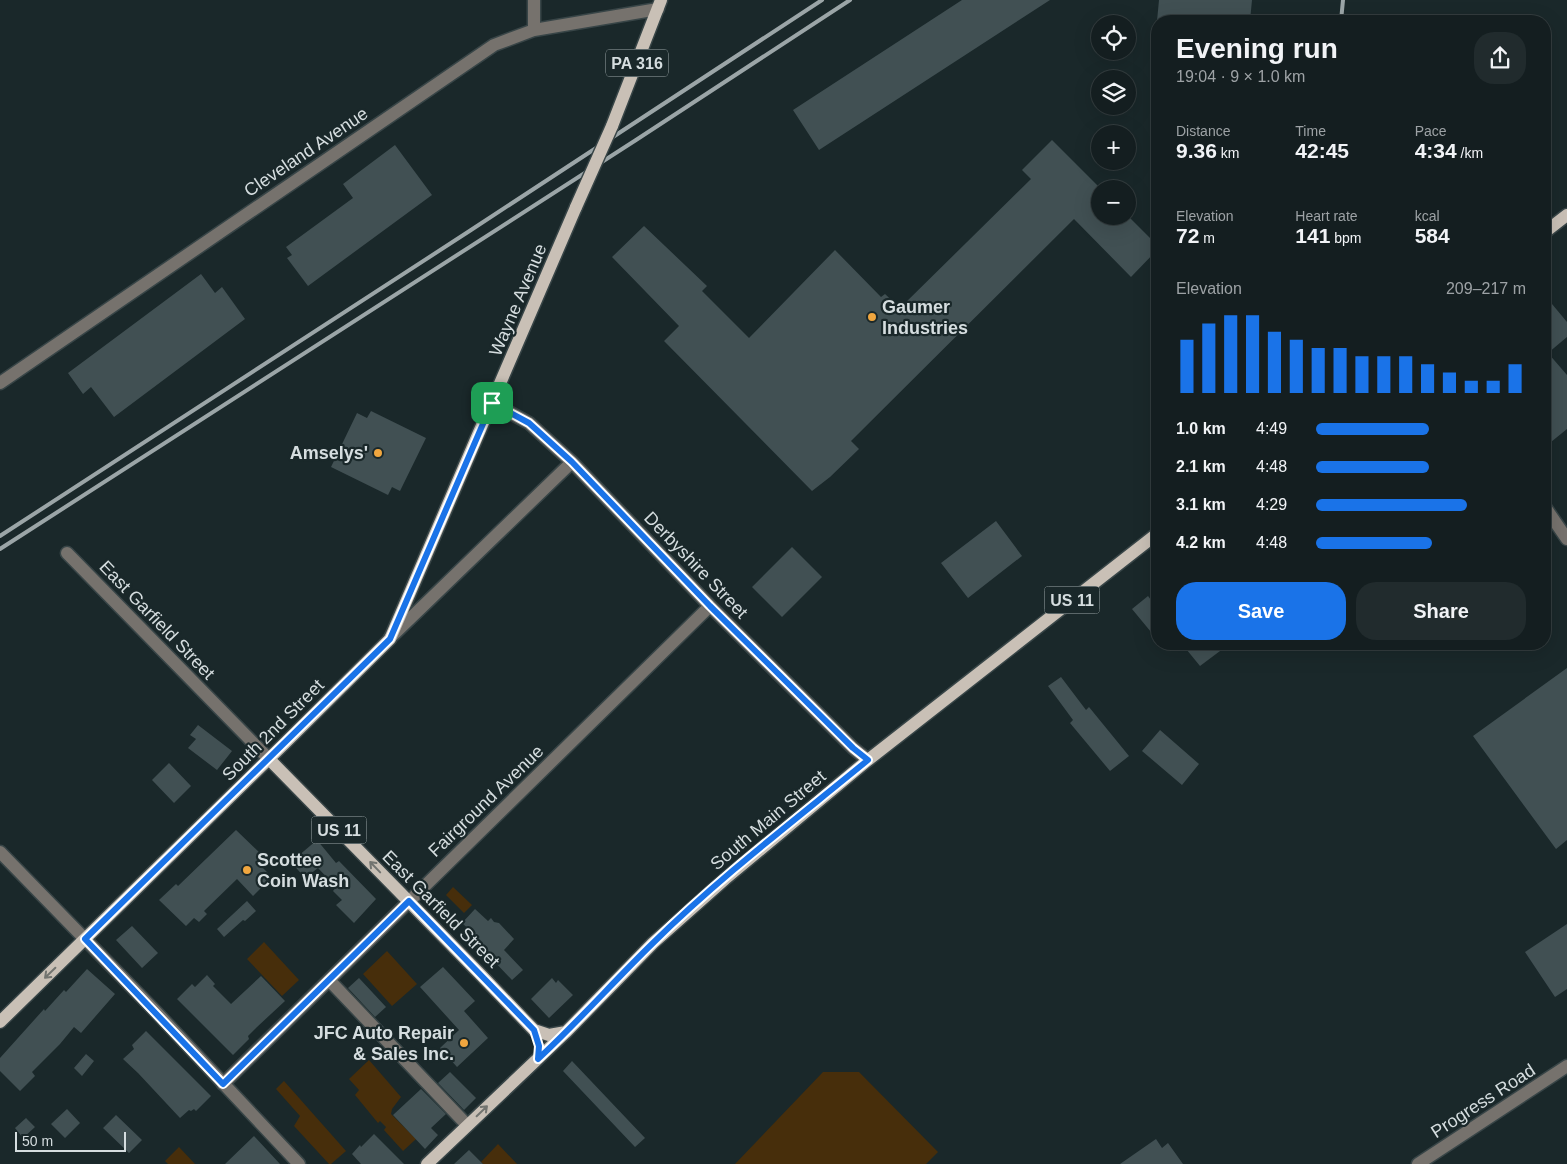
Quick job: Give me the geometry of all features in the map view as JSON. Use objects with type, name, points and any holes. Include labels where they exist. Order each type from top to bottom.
[{"type":"main road","name":"Wayne Avenue","points":[[390,639],[612,126],[660,5]]},
{"type":"main road","points":[[1551,227],[1567,215]]},
{"type":"main road","name":"South Main Street","points":[[427,1164],[566,1032],[653,943],[693,906],[868,760],[1151,538]]},
{"type":"main road","name":"South 2nd Street","points":[[0,1022],[390,639]]},
{"type":"main road","name":"East Garfield Street","points":[[269,759],[534,1030]]},
{"type":"main road","points":[[534,1030],[549,1035],[566,1032]]},
{"type":"main road","points":[[534,1030],[539,1046],[538,1059]]},
{"type":"street","points":[[534,0],[534,30]]},
{"type":"street","name":"Cleveland Avenue","points":[[0,383],[494,45],[534,30],[660,5]]},
{"type":"street","name":"Derbyshire Street","points":[[492,403],[529,423],[572,462],[710,606],[853,748],[868,760]]},
{"type":"street","name":"South 2nd Street","points":[[390,639],[572,462]]},
{"type":"street","points":[[1551,516],[1567,539]]},
{"type":"street","name":"East Garfield Street","points":[[67,553],[269,759]]},
{"type":"street","name":"Fairground Avenue","points":[[223,1084],[710,606]]},
{"type":"street","points":[[0,852],[300,1164]]},
{"type":"street","points":[[329,980],[467,1125]]},
{"type":"street","name":"Progress Road","points":[[1418,1164],[1567,1066]]},
{"type":"shaded area","points":[[453,887],[472,905],[464,913],[446,895]]},
{"type":"shaded area","points":[[264,942],[299,980],[282,996],[247,959]]},
{"type":"shaded area","points":[[387,951],[417,984],[392,1006],[363,974]]},
{"type":"shaded area","points":[[369,1060],[401,1097],[392,1109],[391,1114],[416,1139],[403,1151],[384,1130],[386,1127],[380,1121],[378,1123],[355,1095],[359,1090],[349,1079]]},
{"type":"shaded area","points":[[823,1072],[859,1072],[938,1152],[926,1164],[735,1164]]},
{"type":"shaded area","points":[[284,1081],[346,1151],[331,1164],[294,1126],[300,1116],[276,1089]]},
{"type":"shaded area","points":[[498,1144],[517,1164],[483,1164],[481,1162]]},
{"type":"shaded area","points":[[179,1147],[195,1164],[168,1164],[165,1161]]},
{"type":"building","points":[[962,0],[1050,0],[819,150],[793,110]]},
{"type":"building","points":[[1159,0],[1252,0],[1251,15],[1158,15]]},
{"type":"building","name":"Gaumer Industries","points":[[1052,140],[1092,180],[1091,225],[1136,224],[1151,239],[1151,256],[1131,277],[1074,219],[851,441],[859,449],[830,477],[812,491],[664,341],[679,326],[612,257],[644,226],[707,286],[702,291],[749,338],[835,250],[881,297],[885,294],[900,308],[1031,179],[1022,170]]},
{"type":"building","points":[[395,145],[432,195],[308,286],[287,258],[292,255],[286,247],[353,198],[343,184]]},
{"type":"building","points":[[201,274],[215,293],[222,287],[245,319],[114,417],[91,387],[83,394],[68,373]]},
{"type":"building","points":[[1551,305],[1567,322],[1567,337],[1551,350]]},
{"type":"building","points":[[1551,356],[1567,375],[1567,429],[1551,442]]},
{"type":"building","name":"Amselys'","points":[[371,411],[426,438],[400,491],[392,487],[388,495],[331,467],[357,413],[367,418]]},
{"type":"building","points":[[996,521],[1022,556],[968,598],[941,563]]},
{"type":"building","points":[[792,547],[822,577],[782,617],[752,587]]},
{"type":"building","points":[[1148,596],[1151,600],[1151,632],[1132,609]]},
{"type":"building","points":[[1187,650],[1220,651],[1200,666]]},
{"type":"building","points":[[1567,668],[1567,840],[1556,849],[1473,736]]},
{"type":"building","points":[[1061,677],[1086,710],[1089,707],[1129,756],[1110,771],[1070,723],[1073,720],[1048,686]]},
{"type":"building","points":[[198,725],[232,751],[217,770],[188,748],[196,739],[190,735]]},
{"type":"building","points":[[1160,730],[1199,764],[1182,785],[1142,751]]},
{"type":"building","points":[[169,763],[191,786],[174,803],[152,780]]},
{"type":"building","points":[[236,830],[262,855],[257,862],[272,877],[253,896],[237,879],[204,911],[207,914],[199,922],[194,918],[186,926],[159,900],[176,884],[178,886]]},
{"type":"building","points":[[317,840],[336,863],[339,861],[376,899],[354,923],[336,905],[342,900],[333,891],[336,887],[318,868],[305,878],[291,862]]},
{"type":"building","points":[[247,901],[256,911],[224,937],[217,929]]},
{"type":"building","points":[[475,909],[488,921],[491,918],[494,922],[499,923],[514,939],[504,950],[523,970],[512,980],[472,938],[475,935],[462,923]]},
{"type":"building","points":[[1567,924],[1567,989],[1555,997],[1525,952]]},
{"type":"building","points":[[132,926],[158,953],[142,968],[116,940]]},
{"type":"building","points":[[443,967],[475,1001],[464,1011],[488,1038],[457,1067],[440,1048],[459,1030],[420,987]]},
{"type":"building","points":[[87,969],[115,994],[81,1033],[74,1027],[32,1072],[35,1076],[20,1091],[0,1071],[0,1058],[44,1009],[45,1011],[64,990],[66,992]]},
{"type":"building","points":[[207,975],[215,984],[213,986],[231,1004],[261,976],[285,1001],[248,1036],[249,1039],[233,1055],[177,999],[192,984],[195,987]]},
{"type":"building","points":[[359,978],[386,1007],[375,1017],[348,988]]},
{"type":"building","points":[[552,978],[556,983],[558,980],[573,995],[549,1018],[531,999]]},
{"type":"building","points":[[146,1031],[211,1096],[196,1111],[194,1109],[189,1110],[180,1118],[123,1059],[134,1049],[132,1045]]},
{"type":"building","points":[[86,1054],[94,1061],[82,1076],[74,1068]]},
{"type":"building","points":[[572,1061],[645,1138],[635,1147],[563,1071]]},
{"type":"building","points":[[450,1072],[476,1098],[464,1110],[438,1083]]},
{"type":"building","points":[[421,1089],[446,1114],[431,1128],[438,1135],[425,1149],[393,1115]]},
{"type":"building","points":[[67,1109],[80,1123],[65,1138],[51,1124]]},
{"type":"building","points":[[116,1115],[142,1140],[129,1153],[103,1128]]},
{"type":"building","points":[[26,1118],[35,1127],[23,1138],[15,1128]]},
{"type":"building","points":[[374,1134],[404,1164],[361,1164],[352,1154]]},
{"type":"building","points":[[254,1136],[280,1164],[225,1164]]},
{"type":"building","points":[[1156,1139],[1162,1148],[1168,1143],[1183,1164],[1120,1164]]},
{"type":"building","points":[[469,1150],[483,1164],[454,1164]]},
{"type":"railway","points":[[0,536],[822,0]]},
{"type":"railway","points":[[0,549],[850,0]]},
{"type":"railway","points":[[1342,15],[1343,0]]},
{"type":"place","name":"Gaumer Industries","points":[[872,317]]},
{"type":"place","name":"Amselys'","points":[[378,453]]},
{"type":"place","name":"Scottee Coin Wash","points":[[247,870]]},
{"type":"place","name":"JFC Auto Repair & Sales Inc.","points":[[464,1043]]},
{"type":"route","points":[[492,403],[529,423],[572,462],[710,606],[853,748],[868,760],[693,906],[653,943],[538,1059],[539,1046],[534,1030],[409,901],[223,1084],[85,939],[390,639],[492,403]]}]
